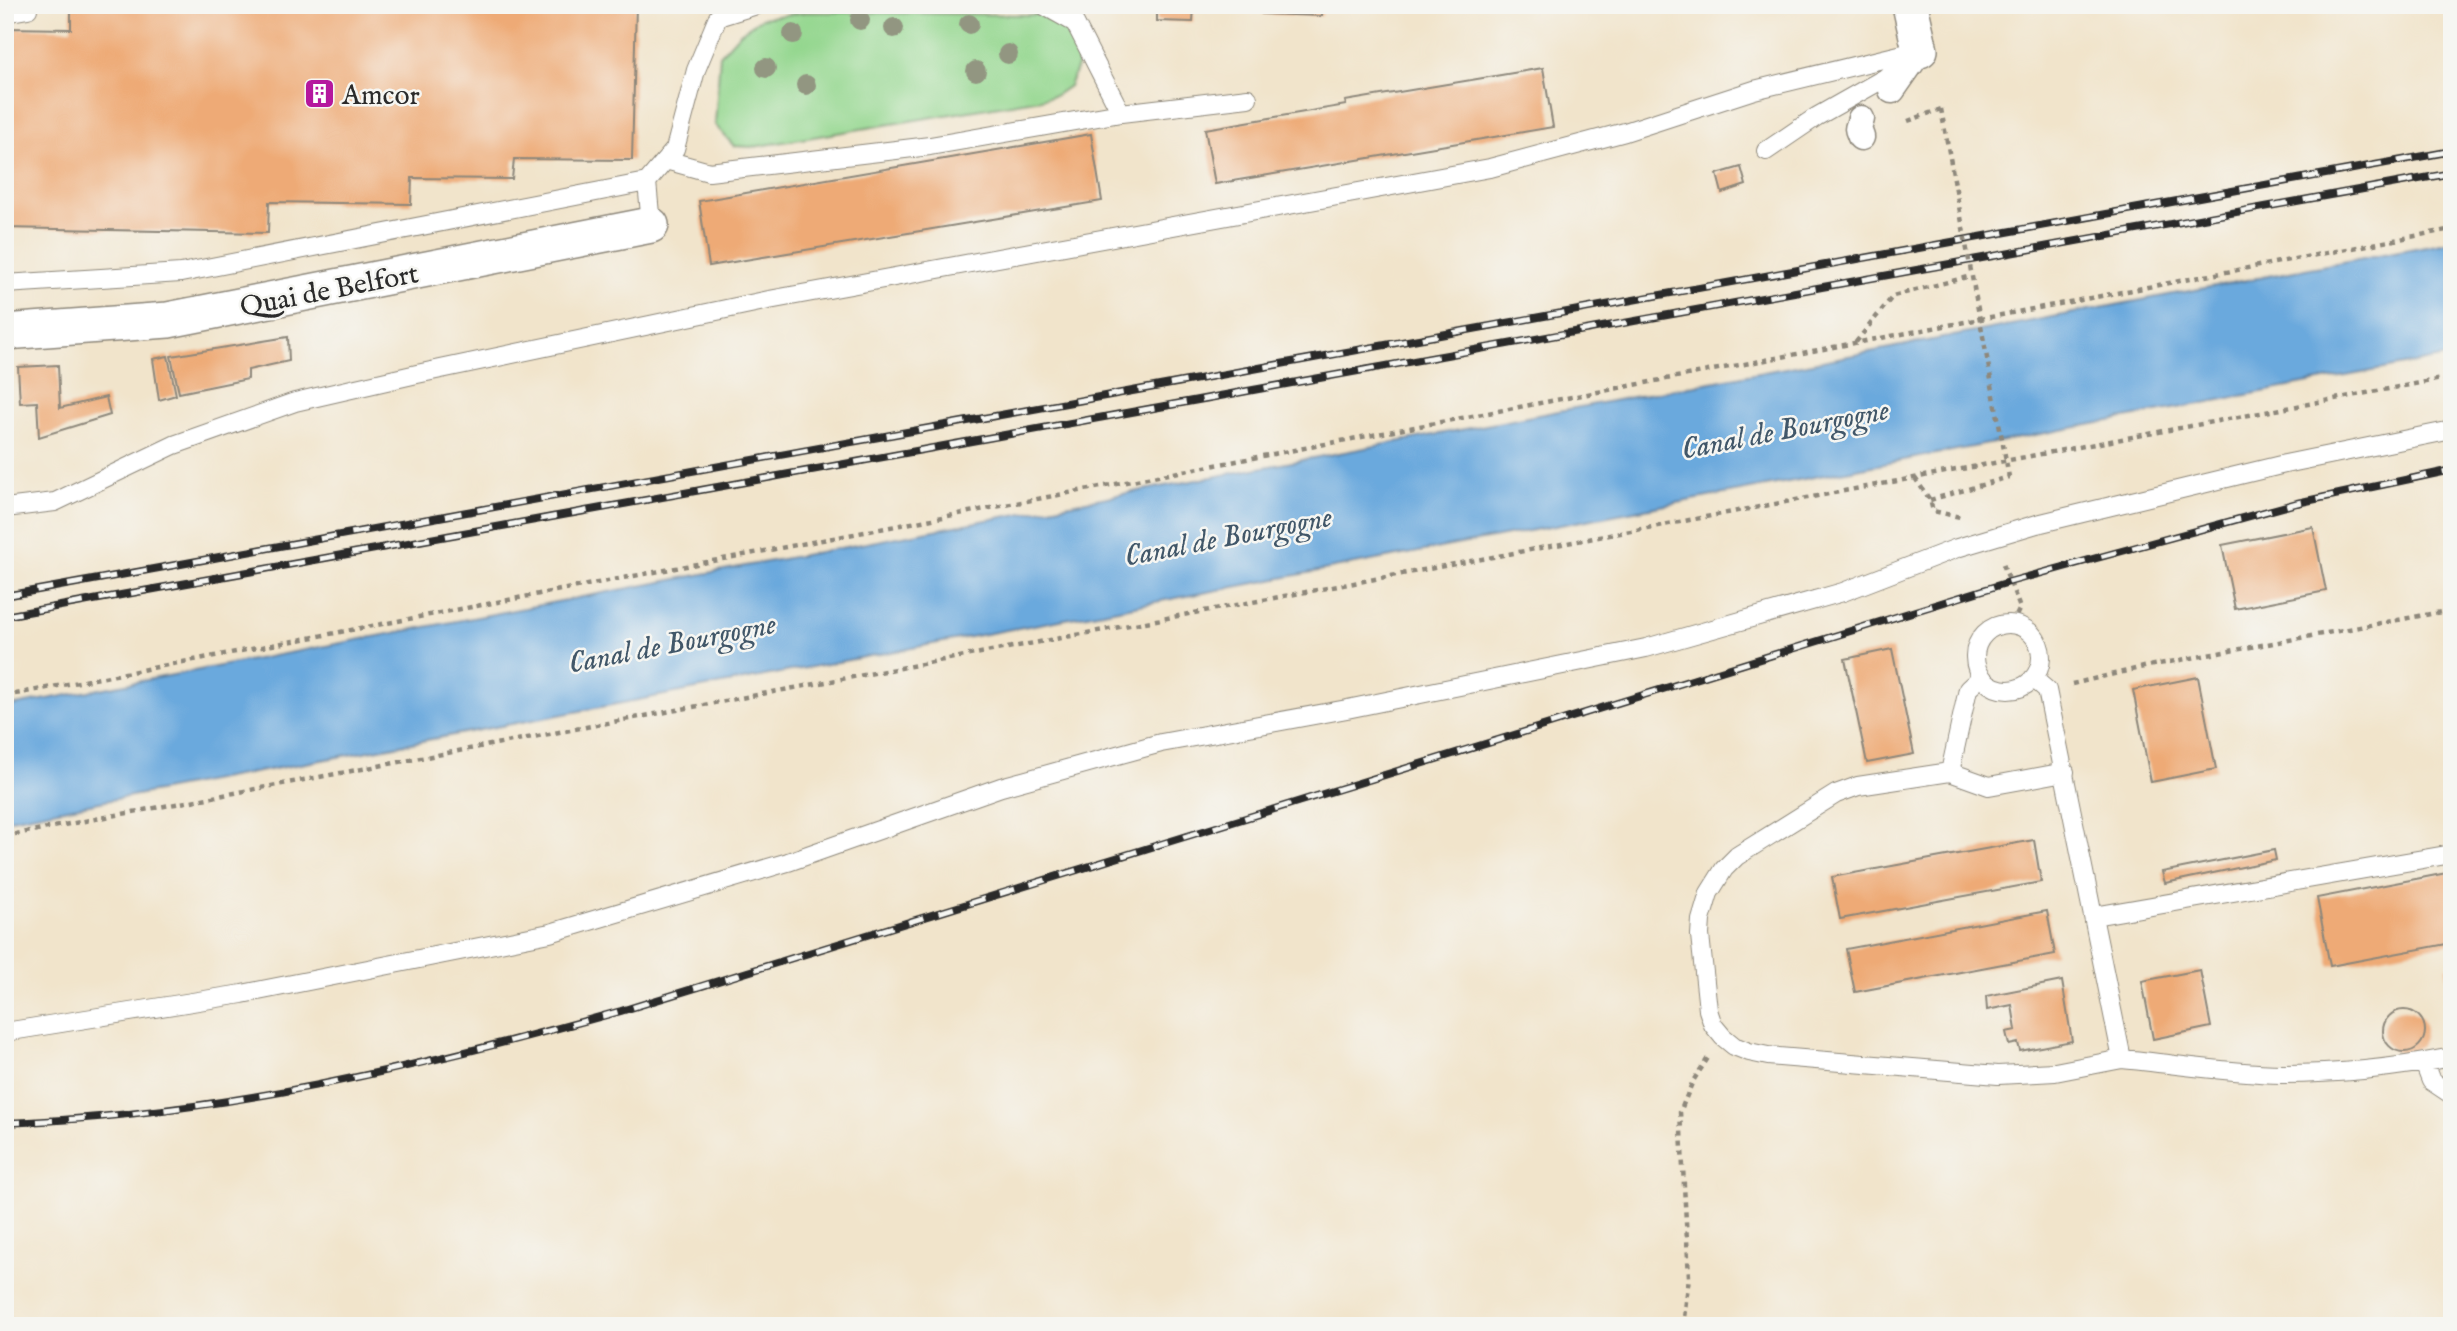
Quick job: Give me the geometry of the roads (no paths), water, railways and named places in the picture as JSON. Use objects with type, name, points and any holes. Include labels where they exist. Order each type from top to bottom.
[{"type":"street","points":[[1892,90],[1920,50],[1910,5]]},
{"type":"street","name":"Quai de Belfort","points":[[5,332],[168,320],[650,225]]},
{"type":"lane","points":[[5,284],[181,273],[647,182],[675,149],[696,70],[718,17],[757,5]]},
{"type":"lane","points":[[1043,5],[1075,23],[1121,113]]},
{"type":"lane","points":[[5,13],[28,9]]},
{"type":"lane","points":[[1766,151],[1816,117],[1885,78],[1920,50]]},
{"type":"lane","points":[[5,508],[55,502],[174,445],[295,402],[769,300],[1490,168],[1625,132],[1754,90],[1920,50]]},
{"type":"lane","points":[[666,160],[709,172],[930,146],[1121,113],[1248,98]]},
{"type":"lane","points":[[647,182],[650,225]]},
{"type":"lane","points":[[5,1032],[242,994],[550,933],[788,862],[1001,787],[1161,743],[1361,706],[1646,648],[1843,592],[1957,548],[2037,524],[2285,464],[2452,430]]},
{"type":"lane","points":[[2040,684],[2011,691],[1989,685],[1976,668],[1974,656],[1982,635],[1991,628],[2012,624],[2032,633],[2038,642],[2040,684],[2065,772],[2122,1059]]},
{"type":"lane","points":[[1950,772],[1968,690],[1981,677]]},
{"type":"lane","points":[[2065,772],[1989,786],[1950,772],[1858,786],[1836,794],[1737,856],[1716,878],[1704,906],[1700,935],[1708,1010],[1713,1025],[1723,1037],[1749,1052],[1768,1056],[1998,1075],[2056,1072],[2122,1059],[2279,1074],[2326,1073],[2424,1063],[2452,1057]]},
{"type":"lane","points":[[2094,916],[2452,854]]},
{"type":"lane","points":[[2424,1063],[2431,1081],[2452,1095]]},
{"type":"water","name":"Canal de Bourgogne","points":[[2452,241],[2452,356],[5,820],[5,707]]},
{"type":"railway","points":[[5,596],[2452,151]]},
{"type":"railway","points":[[5,616],[2452,173]]},
{"type":"railway","points":[[5,1123],[85,1118],[240,1099],[392,1069],[544,1032],[621,1011],[2009,582],[2297,503],[2452,470]]},
{"type":"place","name":"Amcor","points":[[319,94]]}]
